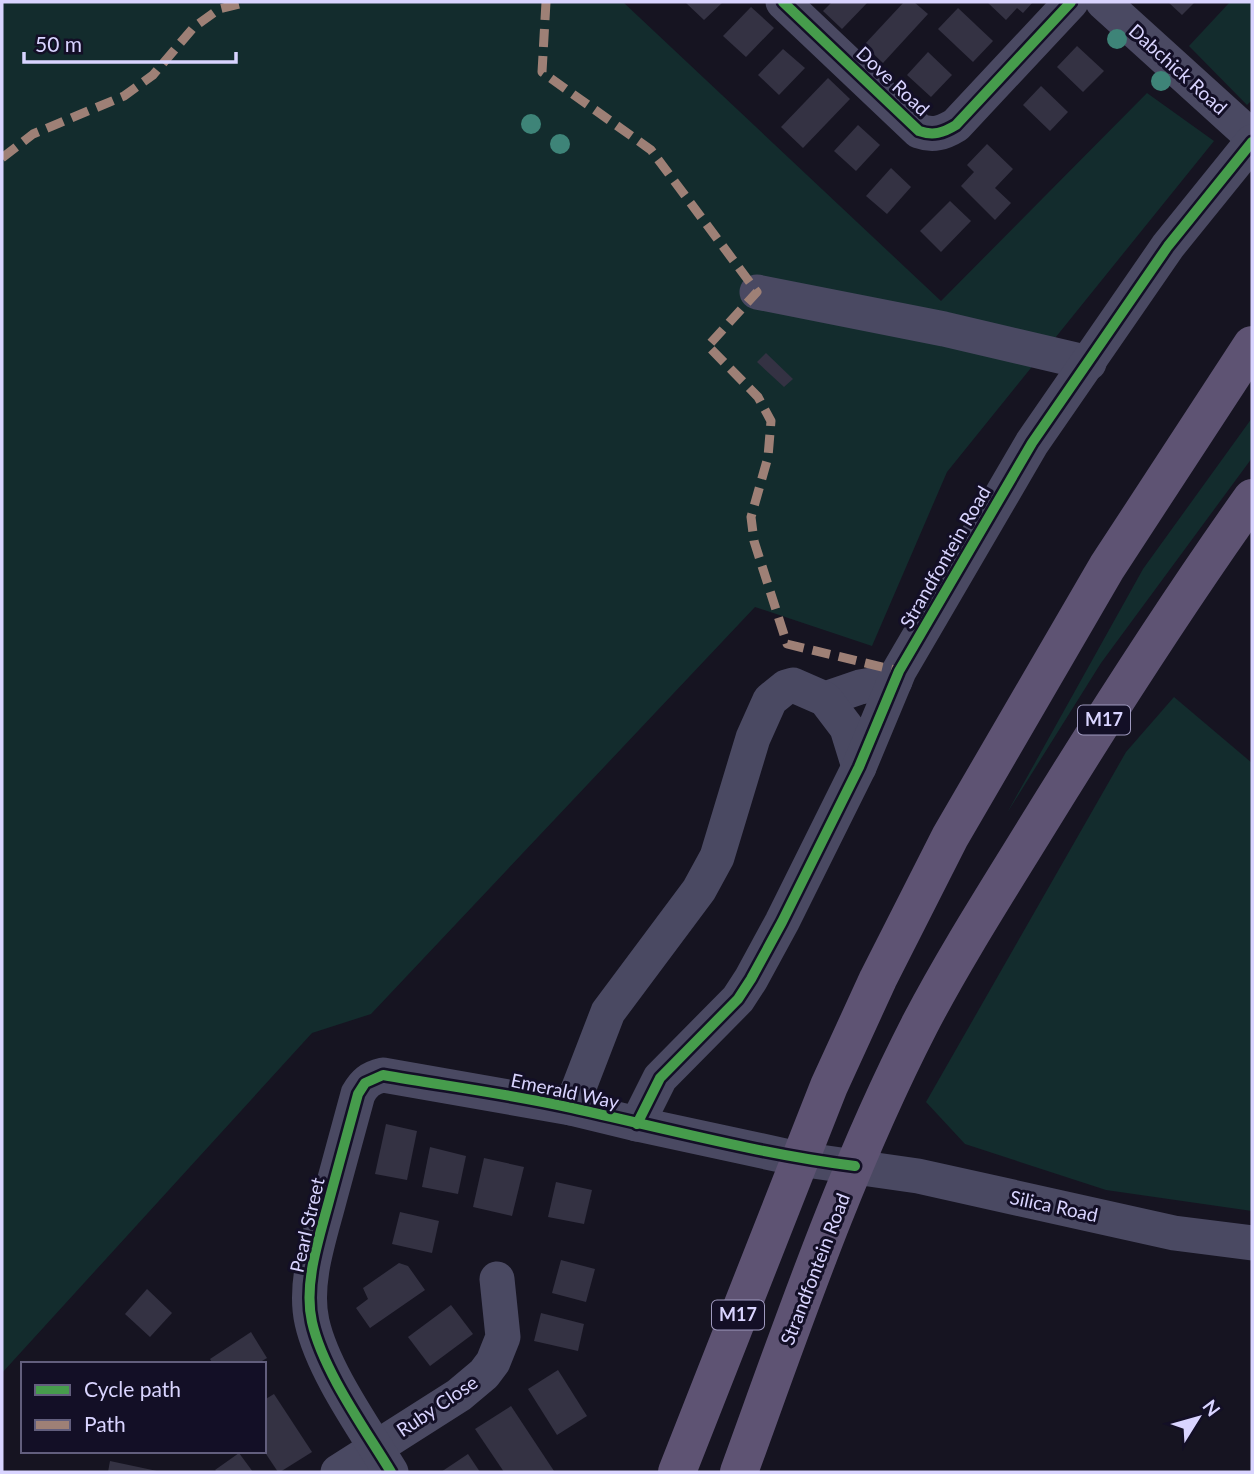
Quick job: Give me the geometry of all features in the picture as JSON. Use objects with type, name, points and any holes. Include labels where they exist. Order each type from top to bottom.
[{"type":"main road","name":"M17","points":[[677,1472],[799,1159],[878,979],[950,837],[1107,567],[1252,345]]},
{"type":"main road","name":"Strandfontein Road","points":[[739,1472],[816,1262],[880,1108],[920,1024],[963,947],[1188,588],[1252,498]]},
{"type":"street","name":"Dove Road","points":[[783,2],[919,131],[928,134],[937,134],[956,125],[1071,2]]},
{"type":"street","name":"Dabchick Road","points":[[1103,2],[1252,139]]},
{"type":"street","name":"Strandfontein Road","points":[[637,1124],[660,1078],[738,999],[751,979],[859,767],[895,681],[1032,443],[1168,246],[1252,139]]},
{"type":"street","points":[[757,292],[944,329],[1089,363]]},
{"type":"street","points":[[825,699],[860,687],[895,681]]},
{"type":"street","points":[[571,1108],[608,1012],[699,890],[717,857],[753,738],[764,709],[777,692],[793,685],[825,699],[847,728],[859,767]]},
{"type":"street","name":"Emerald Way","points":[[358,1094],[365,1083],[383,1075],[571,1108],[799,1159],[855,1166]]},
{"type":"street","name":"Pearl Street","points":[[358,1094],[316,1251],[310,1294],[312,1321],[321,1348],[383,1459]]},
{"type":"street","name":"Silica Road","points":[[855,1166],[918,1176],[1174,1233],[1252,1243]]},
{"type":"street","name":"Ruby Close","points":[[338,1472],[383,1459],[484,1374],[493,1362],[503,1337],[497,1279]]},
{"type":"green space","points":[[2,2],[623,2],[941,301],[1147,93],[1214,141],[947,472],[872,646],[755,607],[371,1014],[312,1033],[2,1373]]},
{"type":"green space","points":[[1230,2],[1252,2],[1252,100],[1247,105],[1189,46]]},
{"type":"green space","points":[[1252,418],[1252,458],[1101,663],[1007,813],[1143,569]]},
{"type":"green space","points":[[1174,697],[1252,763],[1252,1211],[1106,1190],[965,1144],[926,1102],[1126,752]]},
{"type":"building","points":[[685,2],[723,2],[704,20]]},
{"type":"building","points":[[832,2],[868,2],[842,29],[823,11]]},
{"type":"building","points":[[904,2],[914,2],[928,14],[883,63],[864,45]]},
{"type":"building","points":[[987,2],[1033,2],[1023,13],[1017,8],[1006,20]]},
{"type":"building","points":[[1168,2],[1195,2],[1182,15]]},
{"type":"building","points":[[751,7],[774,28],[746,57],[723,36]]},
{"type":"building","points":[[958,8],[993,41],[973,62],[938,29]]},
{"type":"building","points":[[1077,46],[1104,71],[1083,92],[1057,67]]},
{"type":"building","points":[[783,49],[805,68],[779,95],[758,75]]},
{"type":"building","points":[[928,52],[952,75],[931,97],[907,75]]},
{"type":"building","points":[[828,78],[850,99],[803,148],[781,127]]},
{"type":"building","points":[[1041,86],[1068,112],[1050,131],[1023,105]]},
{"type":"building","points":[[858,125],[880,145],[856,171],[834,151]]},
{"type":"building","points":[[987,144],[1013,169],[995,188],[1011,203],[995,220],[961,186],[974,172],[967,165]]},
{"type":"building","points":[[891,168],[911,187],[887,214],[866,196]]},
{"type":"building","points":[[950,201],[971,221],[941,252],[920,231]]},
{"type":"building","points":[[766,353],[793,379],[784,387],[757,362]]},
{"type":"building","points":[[386,1124],[417,1131],[407,1180],[375,1174]]},
{"type":"building","points":[[430,1147],[466,1156],[458,1194],[422,1187]]},
{"type":"building","points":[[484,1158],[524,1167],[512,1216],[473,1207]]},
{"type":"building","points":[[556,1182],[592,1190],[584,1224],[548,1217]]},
{"type":"building","points":[[400,1212],[439,1221],[432,1253],[392,1244]]},
{"type":"building","points":[[561,1260],[595,1269],[586,1302],[552,1293]]},
{"type":"building","points":[[399,1263],[408,1266],[425,1290],[370,1328],[356,1308],[368,1299],[363,1288]]},
{"type":"building","points":[[147,1289],[172,1313],[150,1337],[125,1314]]},
{"type":"building","points":[[451,1305],[473,1334],[430,1366],[408,1337]]},
{"type":"building","points":[[541,1313],[584,1324],[578,1351],[534,1341]]},
{"type":"building","points":[[251,1332],[267,1358],[260,1362],[212,1362],[210,1359]]},
{"type":"building","points":[[558,1370],[587,1416],[557,1435],[528,1389]]},
{"type":"building","points":[[274,1394],[312,1452],[280,1472],[265,1453],[266,1399]]},
{"type":"building","points":[[511,1406],[554,1471],[504,1472],[475,1429]]},
{"type":"building","points":[[239,1453],[253,1472],[215,1470]]},
{"type":"building","points":[[468,1454],[480,1472],[441,1472]]},
{"type":"building","points":[[110,1461],[157,1471],[157,1472],[108,1472]]},
{"type":"marked path","points":[[2,158],[33,134],[124,96],[153,75],[194,27],[219,9],[247,2]]},
{"type":"marked path","points":[[546,2],[542,72],[651,150],[757,292],[708,346],[758,397],[771,421],[768,457],[751,517],[754,541],[787,644],[899,671]]},
{"type":"cycle path","points":[[783,2],[924,133],[942,132],[956,125],[1071,2]]},
{"type":"cycle path","points":[[637,1124],[660,1078],[738,999],[751,979],[859,767],[899,671],[1032,443],[1168,246],[1252,142]]},
{"type":"cycle path","points":[[391,1472],[325,1360],[317,1341],[310,1307],[311,1275],[318,1243],[358,1094],[365,1083],[383,1075],[502,1094],[749,1148],[855,1166]]}]
